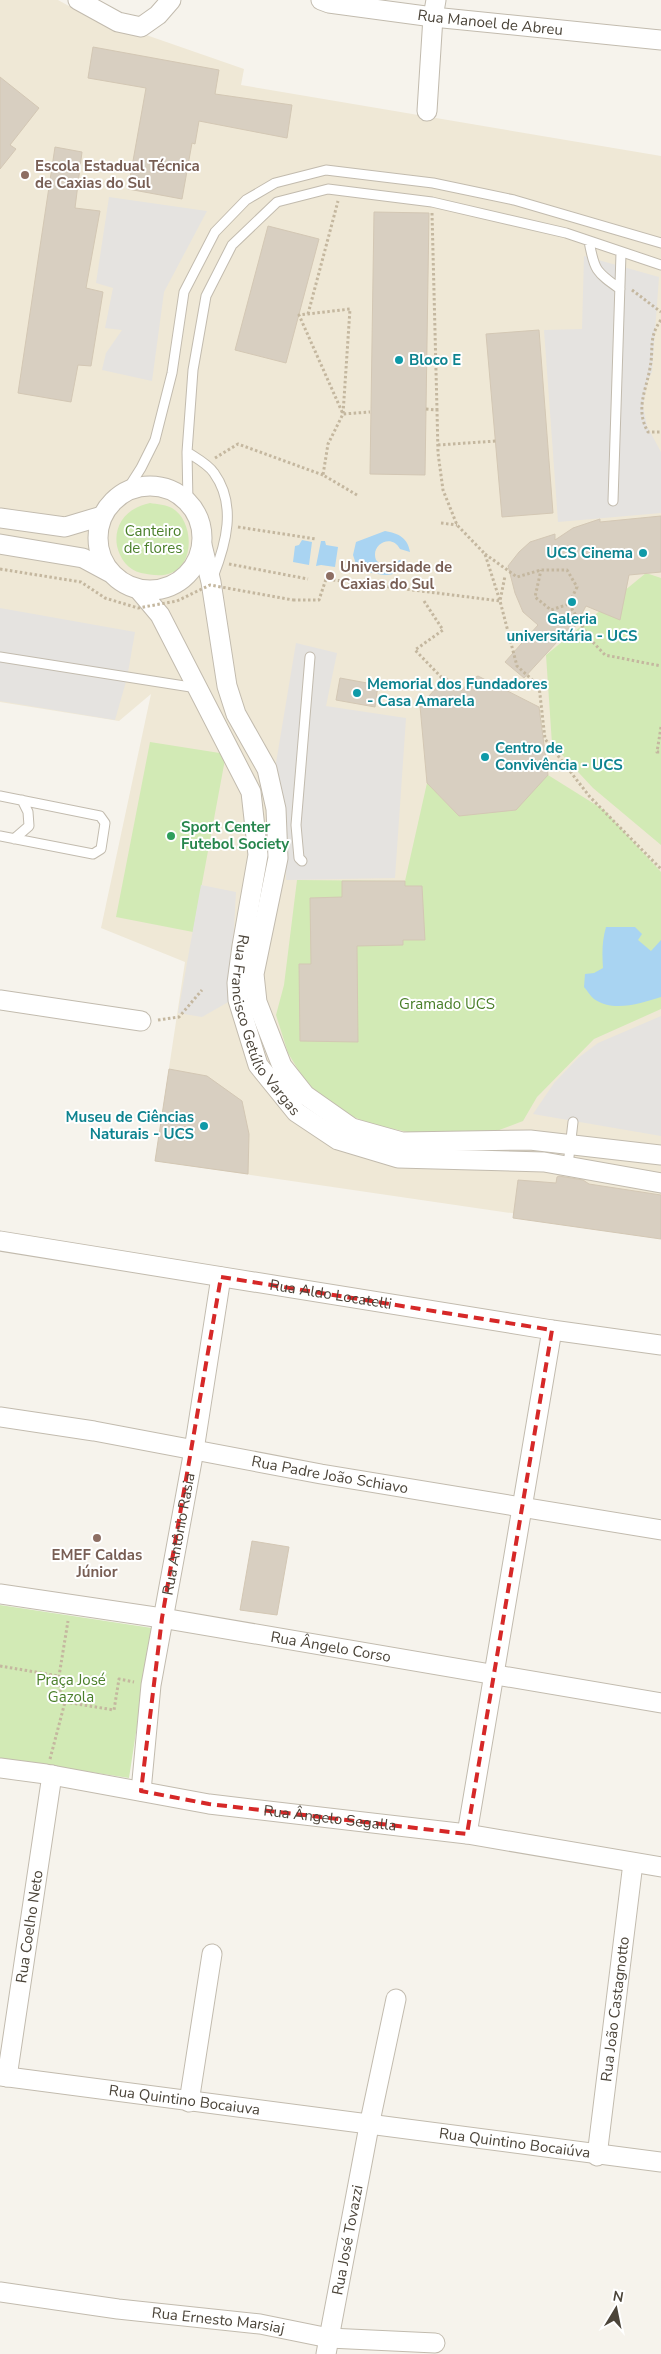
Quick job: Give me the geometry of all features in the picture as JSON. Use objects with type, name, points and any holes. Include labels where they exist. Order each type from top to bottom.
[{"type":"street","points":[[78,0],[118,22],[141,27],[158,15],[171,0]]},
{"type":"street","name":"Rua Manoel de Abreu","points":[[321,0],[329,3],[435,8],[661,40]]},
{"type":"street","points":[[427,111],[435,8]]},
{"type":"street","points":[[0,544],[83,558],[110,573],[123,584],[139,590],[163,589],[184,578],[198,560],[202,545],[202,530],[197,515],[188,503],[176,493],[162,487],[144,486],[127,490],[112,501],[102,516],[97,535],[100,556],[110,573]]},
{"type":"street","points":[[0,518],[65,528],[102,516]]},
{"type":"street","name":"Rua Francisco Getúlio Vargas","points":[[202,545],[212,582],[227,686],[236,714],[287,809],[254,974],[256,1002],[282,1066],[304,1095],[352,1128],[402,1142],[530,1140],[661,1155]]},
{"type":"street","name":"Rua Francisco Getúlio Vargas","points":[[139,590],[160,615],[251,792],[258,855],[237,983],[238,1000],[258,1065],[296,1112],[338,1140],[398,1158],[466,1159],[568,1165],[661,1183]]},
{"type":"street","points":[[251,792],[265,805],[287,809]]},
{"type":"street","points":[[0,1000],[141,1021]]},
{"type":"street","name":"Rua Aldo Locatelli","points":[[0,1241],[661,1346]]},
{"type":"street","name":"Rua Antônio Rasia","points":[[141,1791],[151,1685],[194,1450],[221,1277]]},
{"type":"street","points":[[467,1834],[496,1676],[552,1330]]},
{"type":"street","name":"Rua Padre João Schiavo","points":[[0,1417],[94,1431],[523,1508],[661,1530]]},
{"type":"street","name":"Rua Ângelo Corso","points":[[0,1594],[162,1618],[661,1703]]},
{"type":"street","name":"Rua Ângelo Segalla","points":[[0,1768],[49,1774],[209,1804],[467,1834],[661,1867]]},
{"type":"street","name":"Rua Coelho Neto","points":[[4,2077],[49,1774]]},
{"type":"street","name":"Rua João Castagnotto","points":[[596,2156],[633,1863]]},
{"type":"street","points":[[189,2102],[212,1954]]},
{"type":"street","name":"Rua José Tovazzi","points":[[328,2346],[369,2126],[396,1999]]},
{"type":"street","name":"Rua Quintino Bocaiuva","points":[[4,2077],[369,2126]]},
{"type":"street","name":"Rua Quintino Bocaiúva","points":[[369,2126],[596,2156],[661,2162]]},
{"type":"street","name":"Rua Ernesto Marsiaj","points":[[0,2292],[118,2309],[260,2324],[328,2346],[435,2343]]},
{"type":"lane","points":[[127,490],[155,440],[172,373],[184,292],[214,232],[246,200],[275,183],[326,170],[432,183],[514,200],[661,243]]},
{"type":"lane","points":[[188,503],[187,452],[193,370],[206,296],[232,245],[277,202],[328,189],[432,202],[566,233],[661,265]]},
{"type":"lane","points":[[589,241],[593,265],[601,275],[620,289]]},
{"type":"lane","points":[[613,501],[621,253]]},
{"type":"lane","points":[[187,452],[205,464],[214,473],[226,501],[228,525],[212,582]]},
{"type":"lane","points":[[0,657],[199,688]]},
{"type":"lane","points":[[302,861],[299,858],[287,809],[310,657]]},
{"type":"lane","points":[[0,796],[100,816],[105,824],[101,849],[93,854],[0,836]]},
{"type":"lane","points":[[14,839],[28,826],[28,812],[22,800]]},
{"type":"lane","points":[[568,1165],[573,1122]]},
{"type":"path","points":[[308,314],[341,190]]},
{"type":"path","points":[[432,202],[438,445],[443,490],[457,526],[485,554],[517,577],[541,570],[567,570],[577,587],[569,604],[551,610],[535,596],[541,570]]},
{"type":"path","points":[[323,475],[328,444],[343,414],[350,309],[299,315],[343,414]]},
{"type":"path","points":[[661,320],[652,332],[650,368],[640,407],[648,432],[661,432]]},
{"type":"path","points":[[426,409],[437,410]]},
{"type":"path","points":[[343,414],[370,412]]},
{"type":"path","points":[[438,445],[496,441]]},
{"type":"path","points":[[205,464],[238,444],[323,475],[357,494]]},
{"type":"path","points":[[441,524],[457,526]]},
{"type":"path","points":[[228,525],[316,539]]},
{"type":"path","points":[[485,554],[500,601],[517,666],[539,686],[545,739],[590,797],[661,869]]},
{"type":"path","points":[[219,562],[308,579]]},
{"type":"path","points":[[0,569],[81,582],[104,598],[138,608],[177,601],[210,585],[293,600],[319,600],[326,578],[500,601]]},
{"type":"path","points":[[500,601],[506,576]]},
{"type":"path","points":[[424,601],[443,630],[415,650],[443,679]]},
{"type":"path","points":[[569,604],[590,639],[605,655],[661,666]]},
{"type":"path","points":[[661,727],[657,752],[661,752]]},
{"type":"path","points":[[141,1021],[179,1017],[202,990]]},
{"type":"path","points":[[49,1774],[64,1702],[59,1688],[59,1676],[71,1605]]},
{"type":"path","points":[[0,1666],[59,1676]]},
{"type":"path","points":[[64,1702],[114,1710],[119,1679],[151,1685]]},
{"type":"highlighted area","points":[[221,1277],[552,1330],[467,1834],[209,1804],[141,1791],[162,1618]]},
{"type":"shaded area","name":"Universidade de Caxias do Sul","points":[[0,0],[58,0],[80,12],[244,69],[241,85],[661,156],[661,1235],[155,1161],[185,962],[101,928],[151,694],[119,721],[0,702]]},
{"type":"shaded area","points":[[109,197],[207,211],[164,292],[152,381],[102,370],[106,353],[122,330],[105,328],[113,288],[96,283]]},
{"type":"shaded area","points":[[584,256],[659,277],[652,372],[647,382],[643,406],[647,426],[661,452],[661,513],[558,522],[544,330],[582,329]]},
{"type":"shaded area","points":[[0,608],[135,632],[127,678],[115,720],[0,701]]},
{"type":"shaded area","points":[[296,643],[337,653],[326,706],[406,718],[395,878],[286,880],[285,808],[276,763]]},
{"type":"shaded area","points":[[201,885],[236,892],[230,1001],[202,1017],[178,1013]]},
{"type":"shaded area","points":[[661,1016],[661,1136],[533,1114],[554,1083],[578,1058],[598,1043]]},
{"type":"green space","name":"Canteiro de flores","points":[[150,503],[172,508],[179,514],[188,531],[188,551],[185,560],[179,568],[168,574],[136,572],[128,567],[122,559],[117,546],[116,538],[120,523],[124,517],[135,508]]},
{"type":"green space","points":[[646,573],[661,578],[661,845],[593,788],[552,744],[546,655]]},
{"type":"green space","name":"Sport Center Futebol Society","points":[[150,742],[226,754],[193,932],[116,917]]},
{"type":"green space","name":"Gramado UCS","points":[[548,775],[604,810],[661,872],[661,1009],[594,1039],[537,1097],[523,1121],[491,1133],[422,1135],[370,1124],[329,1106],[305,1081],[288,1053],[276,1015],[284,985],[297,880],[405,881],[427,783],[459,816]]},
{"type":"green space","name":"Praça José Gazola","points":[[0,1605],[152,1628],[129,1778],[0,1758]]},
{"type":"water","points":[[385,531],[402,537],[407,543],[410,552],[400,549],[396,544],[387,541],[383,542],[376,549],[376,560],[384,568],[396,565],[399,560],[407,561],[397,572],[386,575],[358,570],[353,555],[356,542]]},
{"type":"water","points":[[302,540],[312,542],[309,565],[293,562],[295,546],[299,545]]},
{"type":"water","points":[[321,541],[325,541],[326,545],[338,547],[335,567],[316,566]]},
{"type":"water","points":[[606,927],[635,927],[642,934],[638,940],[651,951],[661,940],[661,997],[627,1006],[619,1006],[602,1003],[590,995],[584,987],[585,974],[594,973],[603,968],[603,947]]},
{"type":"building","points":[[93,47],[219,70],[215,94],[292,105],[287,138],[199,121],[195,144],[192,143],[182,199],[128,189],[146,88],[88,78]]},
{"type":"building","points":[[0,77],[39,108],[10,145],[16,149],[0,169]]},
{"type":"building","points":[[55,147],[82,152],[75,208],[100,211],[86,288],[103,292],[91,366],[78,365],[71,402],[18,393]]},
{"type":"building","name":"Bloco E","points":[[374,212],[429,213],[425,475],[370,474]]},
{"type":"building","points":[[268,226],[319,239],[286,363],[235,350]]},
{"type":"building","points":[[539,330],[553,513],[502,517],[486,334]]},
{"type":"building","name":"Galeria universitária - UCS","points":[[661,516],[661,572],[629,575],[620,620],[586,606],[572,632],[557,642],[524,678],[505,662],[538,625],[523,612],[515,593],[508,566],[519,552],[530,542],[555,534],[555,540],[573,528],[600,519],[600,522]]},
{"type":"building","name":"Centro de Convivência - UCS","points":[[478,676],[539,707],[548,775],[516,810],[459,816],[427,783],[420,706],[446,677],[461,691],[472,679]]},
{"type":"building","name":"Memorial dos Fundadores - Casa Amarela","points":[[340,678],[378,685],[375,707],[336,700]]},
{"type":"building","points":[[342,881],[405,881],[405,886],[422,886],[425,940],[403,940],[403,945],[357,946],[358,1042],[300,1041],[299,964],[311,964],[310,898],[342,897]]},
{"type":"building","name":"Museu de Ciências Naturais - UCS","points":[[169,1069],[207,1076],[242,1101],[249,1134],[248,1174],[155,1161]]},
{"type":"building","points":[[559,1176],[583,1180],[589,1184],[661,1195],[661,1239],[513,1218],[518,1180],[556,1183]]},
{"type":"building","points":[[252,1541],[289,1547],[277,1615],[240,1610]]},
{"type":"place","name":"Escola Estadual Técnica de Caxias do Sul","points":[[25,175]]},
{"type":"place","name":"Bloco E","points":[[399,360]]},
{"type":"place","name":"UCS Cinema","points":[[643,553]]},
{"type":"place","name":"Universidade de Caxias do Sul","points":[[330,576]]},
{"type":"place","name":"Galeria universitária - UCS","points":[[572,602]]},
{"type":"place","name":"Memorial dos Fundadores - Casa Amarela","points":[[357,693]]},
{"type":"place","name":"Centro de Convivência - UCS","points":[[485,757]]},
{"type":"place","name":"Sport Center Futebol Society","points":[[171,836]]},
{"type":"place","name":"Museu de Ciências Naturais - UCS","points":[[204,1126]]},
{"type":"place","name":"EMEF Caldas Júnior","points":[[97,1538]]}]
